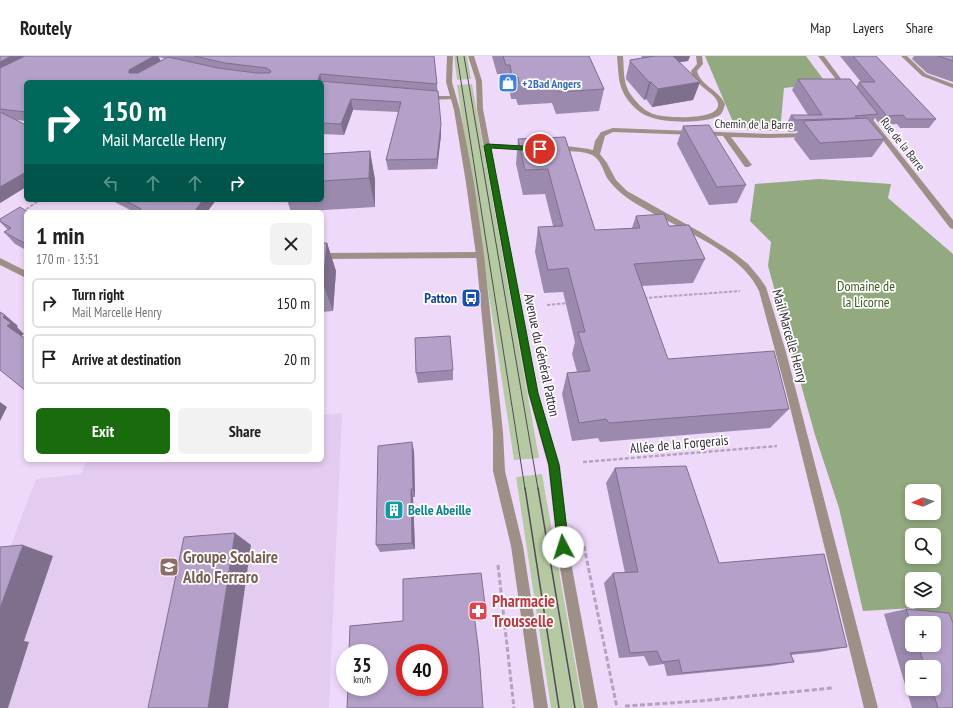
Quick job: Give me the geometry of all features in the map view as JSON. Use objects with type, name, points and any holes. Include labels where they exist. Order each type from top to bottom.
[{"type":"street","points":[[450,56],[449,82],[457,110],[461,132],[480,255],[498,432],[499,471],[517,546],[541,708]]},
{"type":"street","name":"Avenue du Général Patton","points":[[471,56],[479,81],[480,109],[533,393],[554,465],[565,562],[591,708]]},
{"type":"street","points":[[620,56],[620,79],[627,94],[639,108],[653,116],[685,119],[712,116],[720,110],[722,104],[718,96],[701,84],[694,76],[694,71],[700,64],[699,56]]},
{"type":"street","name":"Rue de la Barre","points":[[821,56],[953,226]]},
{"type":"street","points":[[904,56],[924,75],[953,86]]},
{"type":"street","points":[[418,97],[453,98]]},
{"type":"street","name":"Chemin de la Barre","points":[[596,154],[598,142],[603,133],[613,130],[726,135],[816,135]]},
{"type":"street","points":[[869,133],[880,132]]},
{"type":"street","points":[[726,135],[748,165]]},
{"type":"street","points":[[487,146],[583,151],[596,154]]},
{"type":"street","name":"Mail Marcelle Henry","points":[[596,154],[614,182],[623,190],[633,198],[729,254],[745,266],[757,280],[763,291],[773,323],[817,491],[871,708]]},
{"type":"street","points":[[324,256],[480,255]]},
{"type":"street","points":[[0,261],[24,274]]},
{"type":"path","points":[[25,210],[37,202]]},
{"type":"path","points":[[640,298],[740,291]]},
{"type":"path","points":[[547,305],[570,303]]},
{"type":"path","name":"Allée de la Forgerais","points":[[583,462],[777,446]]},
{"type":"path","points":[[625,706],[699,702],[832,688]]},
{"type":"shaded area","name":"Groupe Scolaire Aldo Ferraro","points":[[342,413],[329,708],[0,708],[0,574],[36,479],[81,474],[86,462],[324,462],[324,415]]},
{"type":"green space","points":[[454,56],[467,56],[471,79],[457,80]]},
{"type":"green space","points":[[705,56],[806,56],[826,83],[784,88],[780,131],[736,129]]},
{"type":"green space","points":[[472,84],[539,458],[514,460],[457,85]]},
{"type":"green space","name":"Domaine de la Licorne","points":[[819,179],[891,184],[888,198],[953,254],[953,636],[941,627],[941,616],[925,616],[914,608],[863,611],[839,508],[815,435],[768,266],[771,242],[750,221],[755,184]]},
{"type":"green space","points":[[542,474],[583,708],[551,708],[516,477]]},
{"type":"building","points":[[0,56],[11,56],[0,62]]},
{"type":"building","points":[[25,56],[154,56],[129,70],[129,73],[138,73],[168,57],[218,68],[256,73],[270,73],[271,71],[267,68],[225,63],[194,56],[434,56],[437,84],[320,74],[318,80],[24,80],[24,112],[0,109],[0,68]]},
{"type":"building","points":[[503,56],[589,56],[604,89],[559,92],[555,81],[519,83],[518,77],[512,77],[510,65],[506,65]]},
{"type":"building","points":[[655,56],[673,56],[700,82],[658,89],[651,82],[649,82],[630,61]]},
{"type":"building","points":[[853,56],[876,56],[936,119],[906,119],[903,115],[887,116],[859,82],[875,82]]},
{"type":"building","points":[[938,56],[953,56],[953,61]]},
{"type":"building","points":[[798,79],[850,79],[878,114],[855,116],[857,118],[795,120],[791,115],[822,115]]},
{"type":"building","points":[[324,81],[438,91],[441,124],[437,159],[386,160],[401,102],[351,99],[341,124],[324,123]]},
{"type":"building","points":[[0,112],[24,124],[24,173],[0,187]]},
{"type":"building","points":[[867,118],[885,139],[820,143],[803,121]]},
{"type":"building","points":[[709,125],[746,185],[717,187],[683,126]]},
{"type":"building","points":[[565,137],[595,230],[640,228],[636,216],[664,214],[669,226],[689,225],[705,259],[634,264],[668,359],[774,351],[789,409],[609,423],[606,419],[579,423],[567,373],[590,371],[578,332],[585,332],[568,268],[548,270],[538,227],[563,226],[548,169],[525,170],[518,139]]},
{"type":"building","points":[[370,151],[369,178],[324,181],[324,154]]},
{"type":"building","points":[[128,202],[202,202],[196,210],[140,210],[141,209]]},
{"type":"building","points":[[20,207],[25,210],[24,243],[4,232],[11,228],[0,221],[0,219]]},
{"type":"building","points":[[324,243],[327,243],[324,274]]},
{"type":"building","points":[[0,312],[5,315],[3,317],[11,323],[7,326],[24,338],[24,389],[0,370]]},
{"type":"building","points":[[450,336],[453,370],[416,373],[415,338]]},
{"type":"building","name":"Belle Abeille","points":[[412,442],[412,543],[376,545],[378,446]]},
{"type":"building","points":[[686,466],[719,563],[824,554],[847,647],[790,653],[794,662],[682,673],[679,660],[662,662],[657,651],[630,653],[613,573],[638,572],[615,468]]},
{"type":"building","points":[[235,533],[208,708],[148,708],[184,537]]},
{"type":"building","points":[[23,545],[0,608],[0,547]]},
{"type":"building","points":[[481,573],[486,613],[474,614],[483,708],[347,708],[348,696],[388,696],[388,644],[349,644],[350,626],[403,621],[403,579]]},
{"type":"building","points":[[906,609],[949,613],[953,623],[953,708],[938,708],[934,696],[941,696],[941,660],[923,660],[920,652],[941,652],[941,616],[908,616]]},
{"type":"tram line","points":[[457,56],[525,489]]},
{"type":"tram line","points":[[464,56],[538,489]]},
{"type":"tram line","points":[[525,488],[559,708]]},
{"type":"tram line","points":[[538,488],[575,708]]},
{"type":"place","name":"+2Bad Angers","points":[[508,83]]},
{"type":"place","name":"Patton","points":[[471,298]]},
{"type":"place","name":"Belle Abeille","points":[[394,510]]},
{"type":"place","name":"Groupe Scolaire Aldo Ferraro","points":[[169,567]]},
{"type":"place","name":"Pharmacie Trousselle","points":[[478,611]]},
{"type":"route","points":[[540,149],[487,146],[533,393],[553,459],[563,547]]}]
